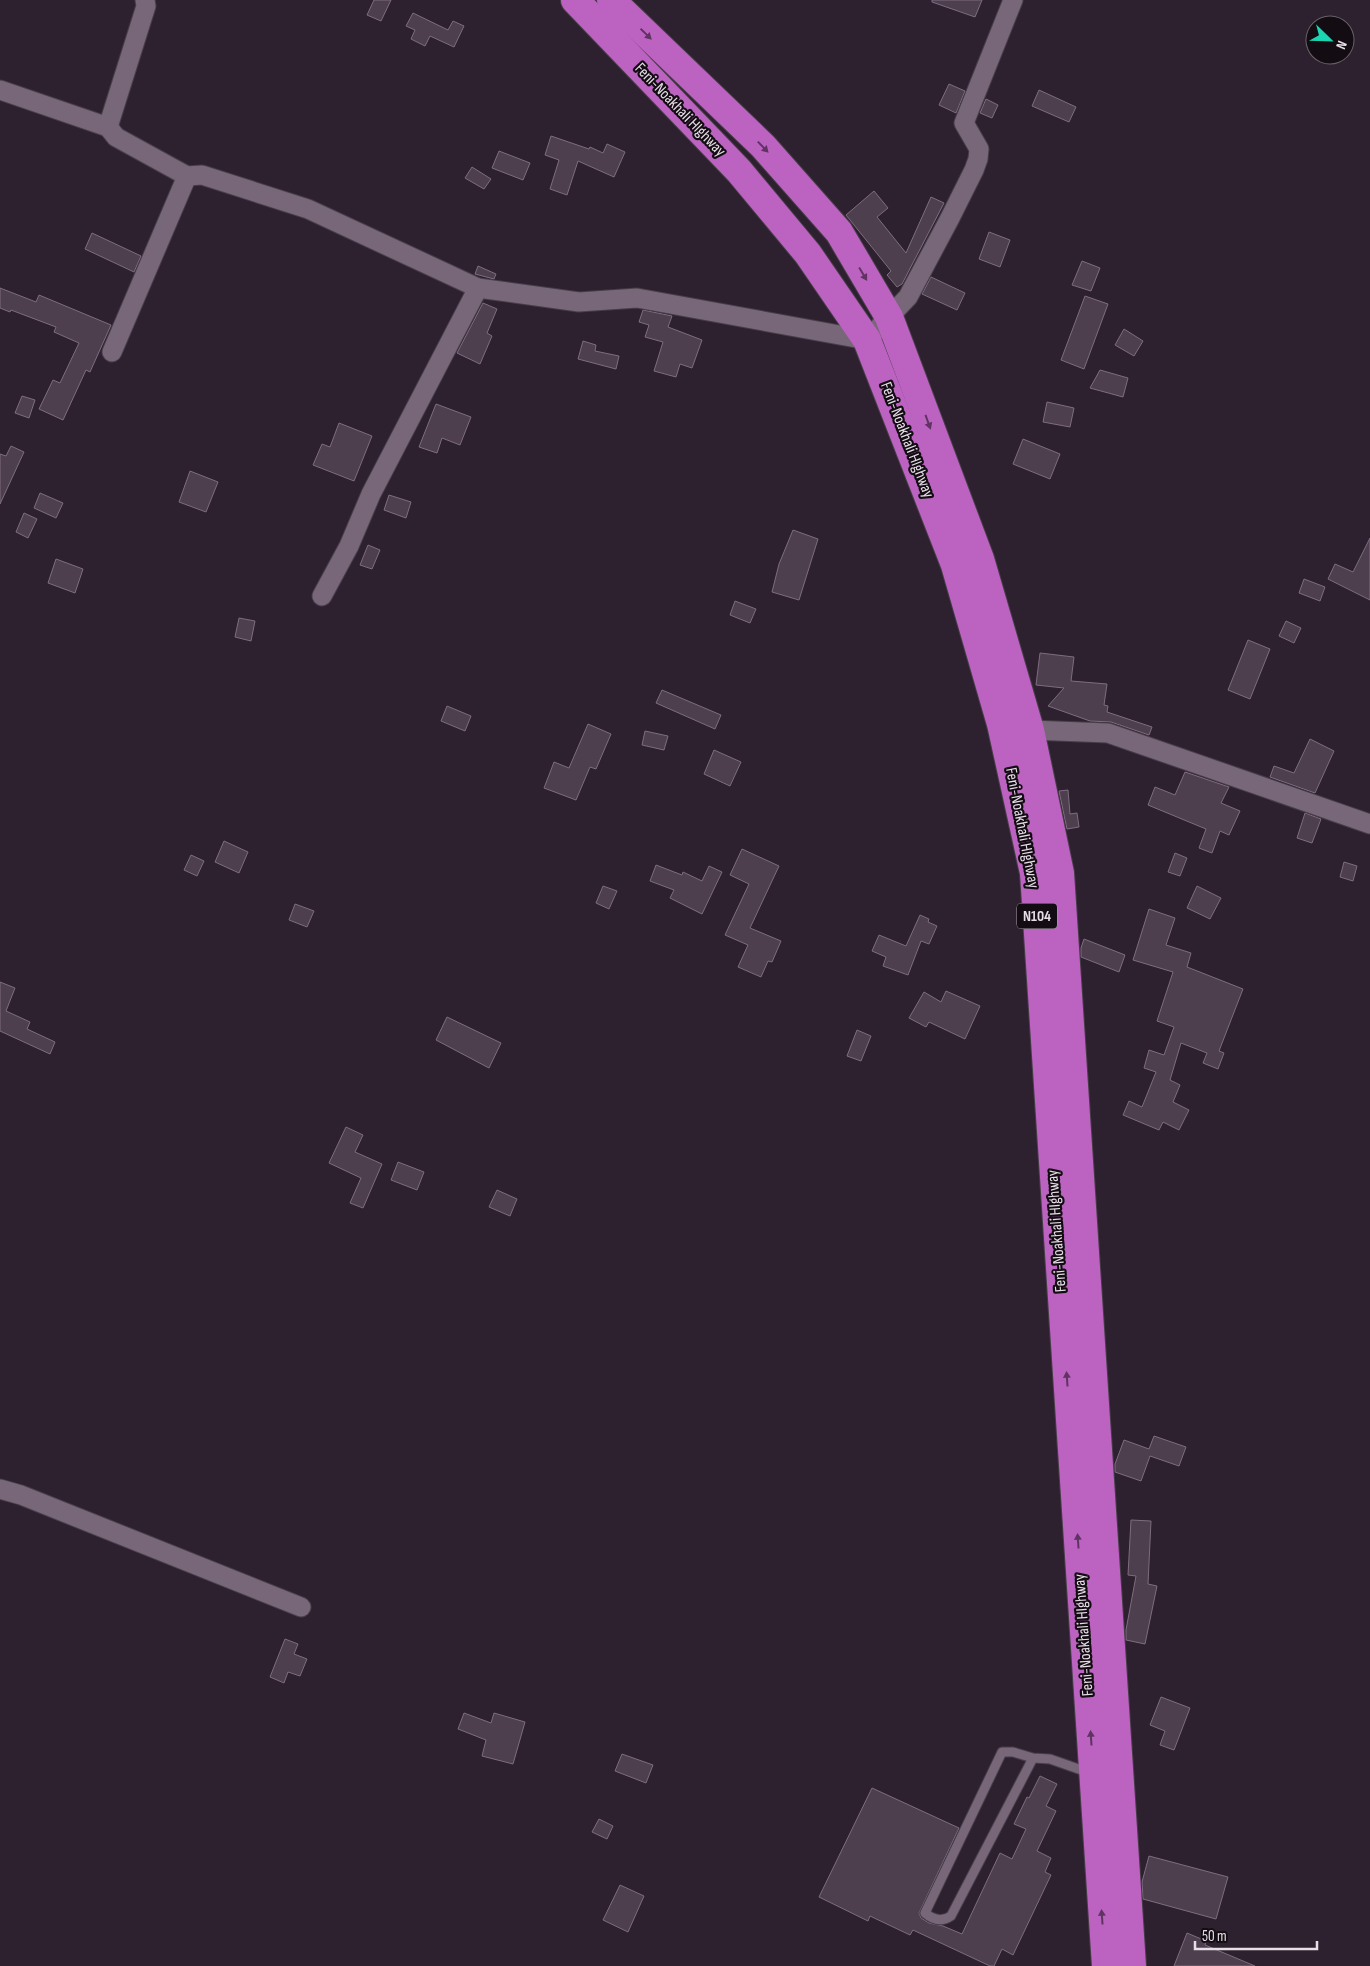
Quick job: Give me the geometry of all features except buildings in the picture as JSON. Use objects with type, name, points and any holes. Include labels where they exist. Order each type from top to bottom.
[{"type":"highway","name":"Feni-Noakhali HIghway","points":[[575,0],[739,171],[808,254],[868,340],[955,565],[1001,724],[1034,874],[1106,1966]]},
{"type":"highway","name":"Feni-Noakhali HIghway","points":[[611,0],[763,146],[839,232],[889,317],[980,559],[1030,730],[1060,873],[1132,1966]]},
{"type":"street","points":[[108,127],[146,6],[145,0]]},
{"type":"street","points":[[0,90],[108,127],[116,138],[187,176],[202,175],[308,209],[478,288],[579,302],[637,298],[868,340],[908,297],[950,218],[978,159],[978,149],[964,123],[1013,0]]},
{"type":"street","points":[[112,352],[187,176]]},
{"type":"street","points":[[322,596],[349,546],[371,494],[478,288]]},
{"type":"street","points":[[1001,724],[1030,730],[1108,733],[1370,824]]},
{"type":"street","points":[[0,1489],[21,1495],[301,1607]]},
{"type":"lane","points":[[1033,1758],[954,1912],[946,1919],[937,1920],[930,1918],[925,1914],[1002,1752],[1014,1752],[1033,1758],[1050,1759],[1093,1774]]}]
